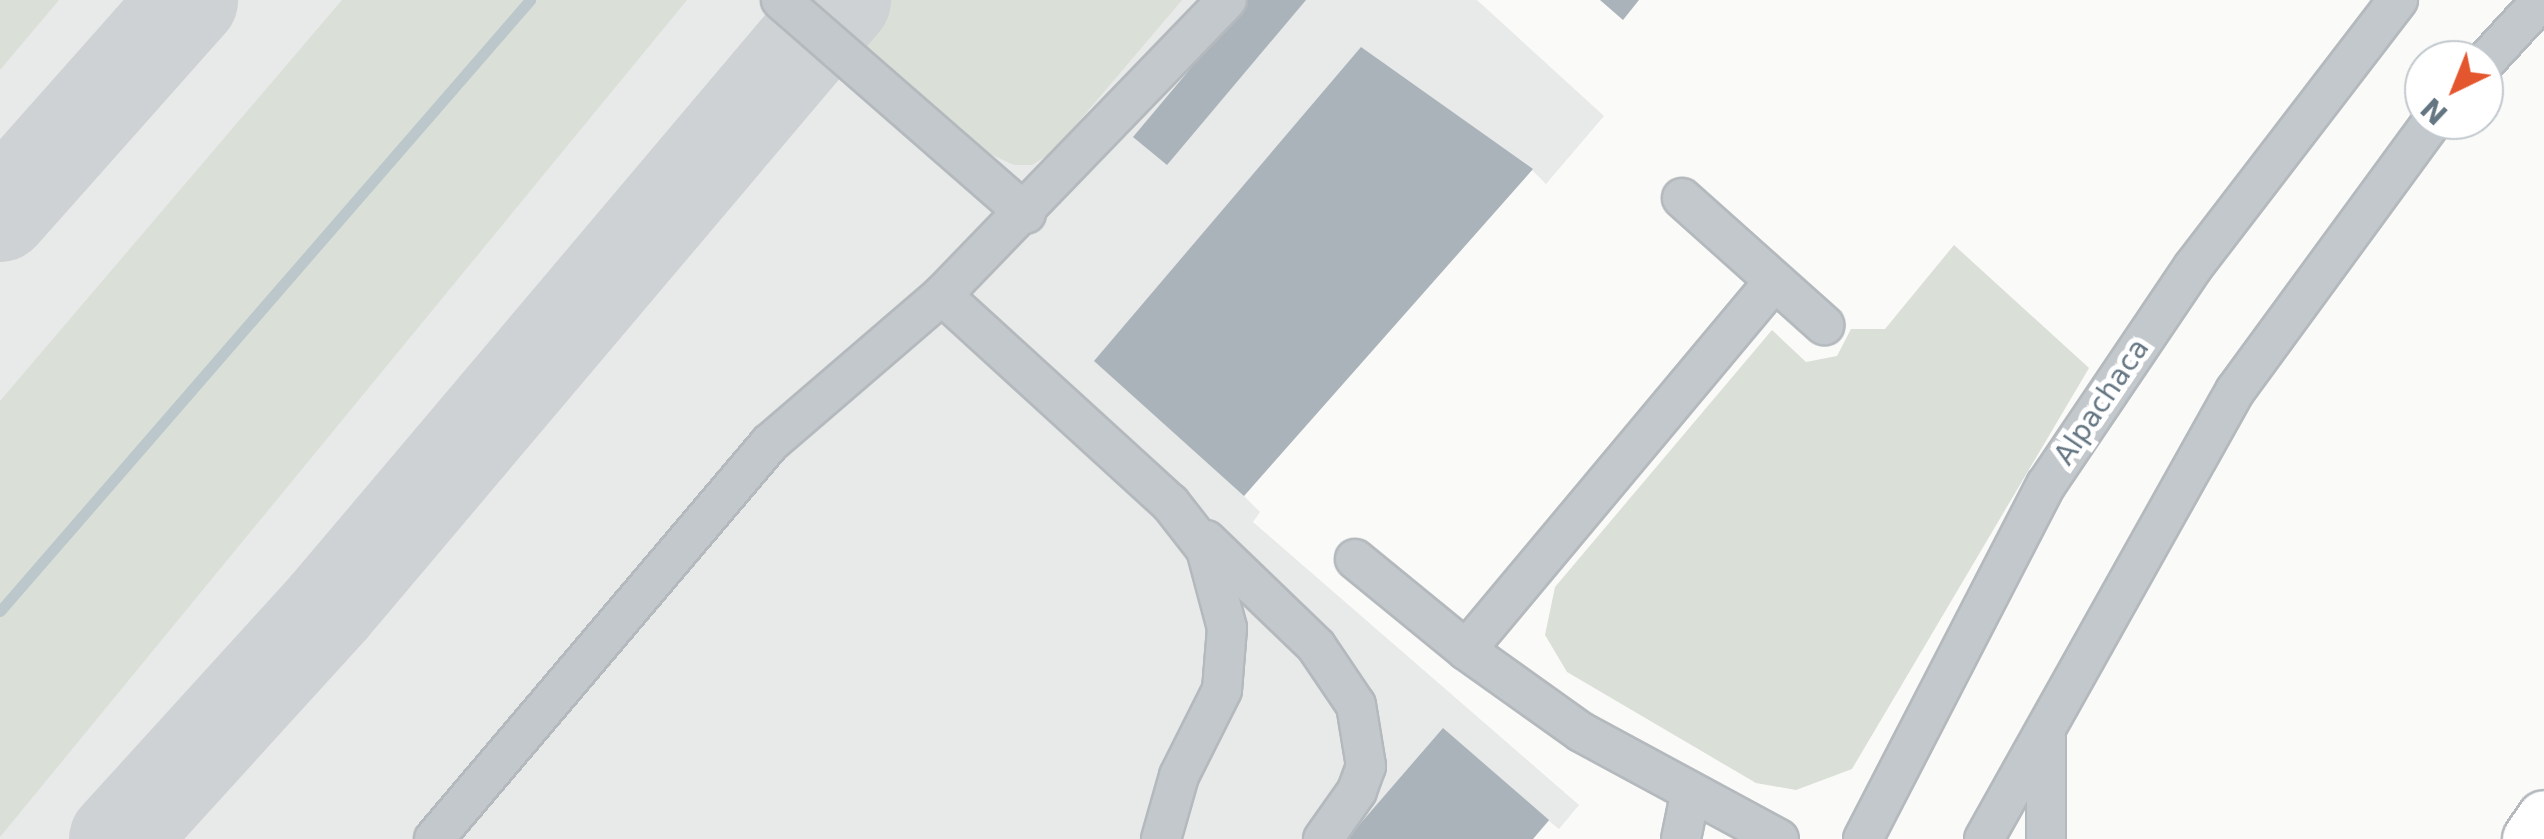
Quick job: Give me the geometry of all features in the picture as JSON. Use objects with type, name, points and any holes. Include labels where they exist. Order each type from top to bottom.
[{"type":"highway","points":[[2530,839],[2544,818]]},
{"type":"lane","points":[[782,0],[1026,214]]},
{"type":"lane","points":[[434,839],[770,443],[942,295],[1026,214],[1228,0]]},
{"type":"lane","name":"Alpachaca","points":[[1863,839],[2046,485],[2193,267],[2398,0]]},
{"type":"lane","points":[[2504,42],[2542,0]]},
{"type":"lane","points":[[1984,839],[2236,391],[2418,140]]},
{"type":"lane","points":[[1682,198],[1772,283],[1824,325]]},
{"type":"lane","points":[[1466,650],[1772,283]]},
{"type":"lane","points":[[942,295],[1296,624],[1356,705],[1366,766],[1357,792],[1323,839]]},
{"type":"lane","points":[[1161,839],[1178,776],[1222,690],[1226,656],[1217,578],[1190,525]]},
{"type":"lane","points":[[1355,559],[1466,650],[1581,732],[1690,795],[1779,839]]},
{"type":"lane","points":[[2046,733],[2046,839]]},
{"type":"lane","points":[[1681,839],[1690,795]]},
{"type":"shaded area","points":[[0,0],[1477,0],[1604,116],[1546,184],[1532,170],[1244,496],[1260,512],[1253,522],[1579,805],[1559,829],[1549,821],[1533,839],[0,839]]},
{"type":"shaded area","points":[[0,0],[59,0],[0,70]]},
{"type":"shaded area","points":[[342,0],[687,0],[0,837],[0,401]]},
{"type":"shaded area","points":[[805,0],[1182,0],[1053,152],[1032,165],[1014,165],[979,149]]},
{"type":"shaded area","points":[[1954,245],[2089,368],[1852,769],[1796,790],[1756,783],[1567,672],[1545,635],[1555,587],[1772,330],[1806,362],[1837,356],[1851,329],[1885,329]]},
{"type":"building","points":[[1248,0],[1306,0],[1167,165],[1133,137]]},
{"type":"building","points":[[1600,0],[1639,0],[1623,20]]},
{"type":"building","points":[[1361,47],[1533,169],[1244,496],[1094,361]]},
{"type":"building","points":[[1443,728],[1549,820],[1533,839],[1347,839]]},
{"type":"waterway","points":[[0,611],[530,0]]},
{"type":"taxiway","points":[[0,213],[189,0]]},
{"type":"taxiway","points":[[118,839],[329,607],[842,0]]}]
